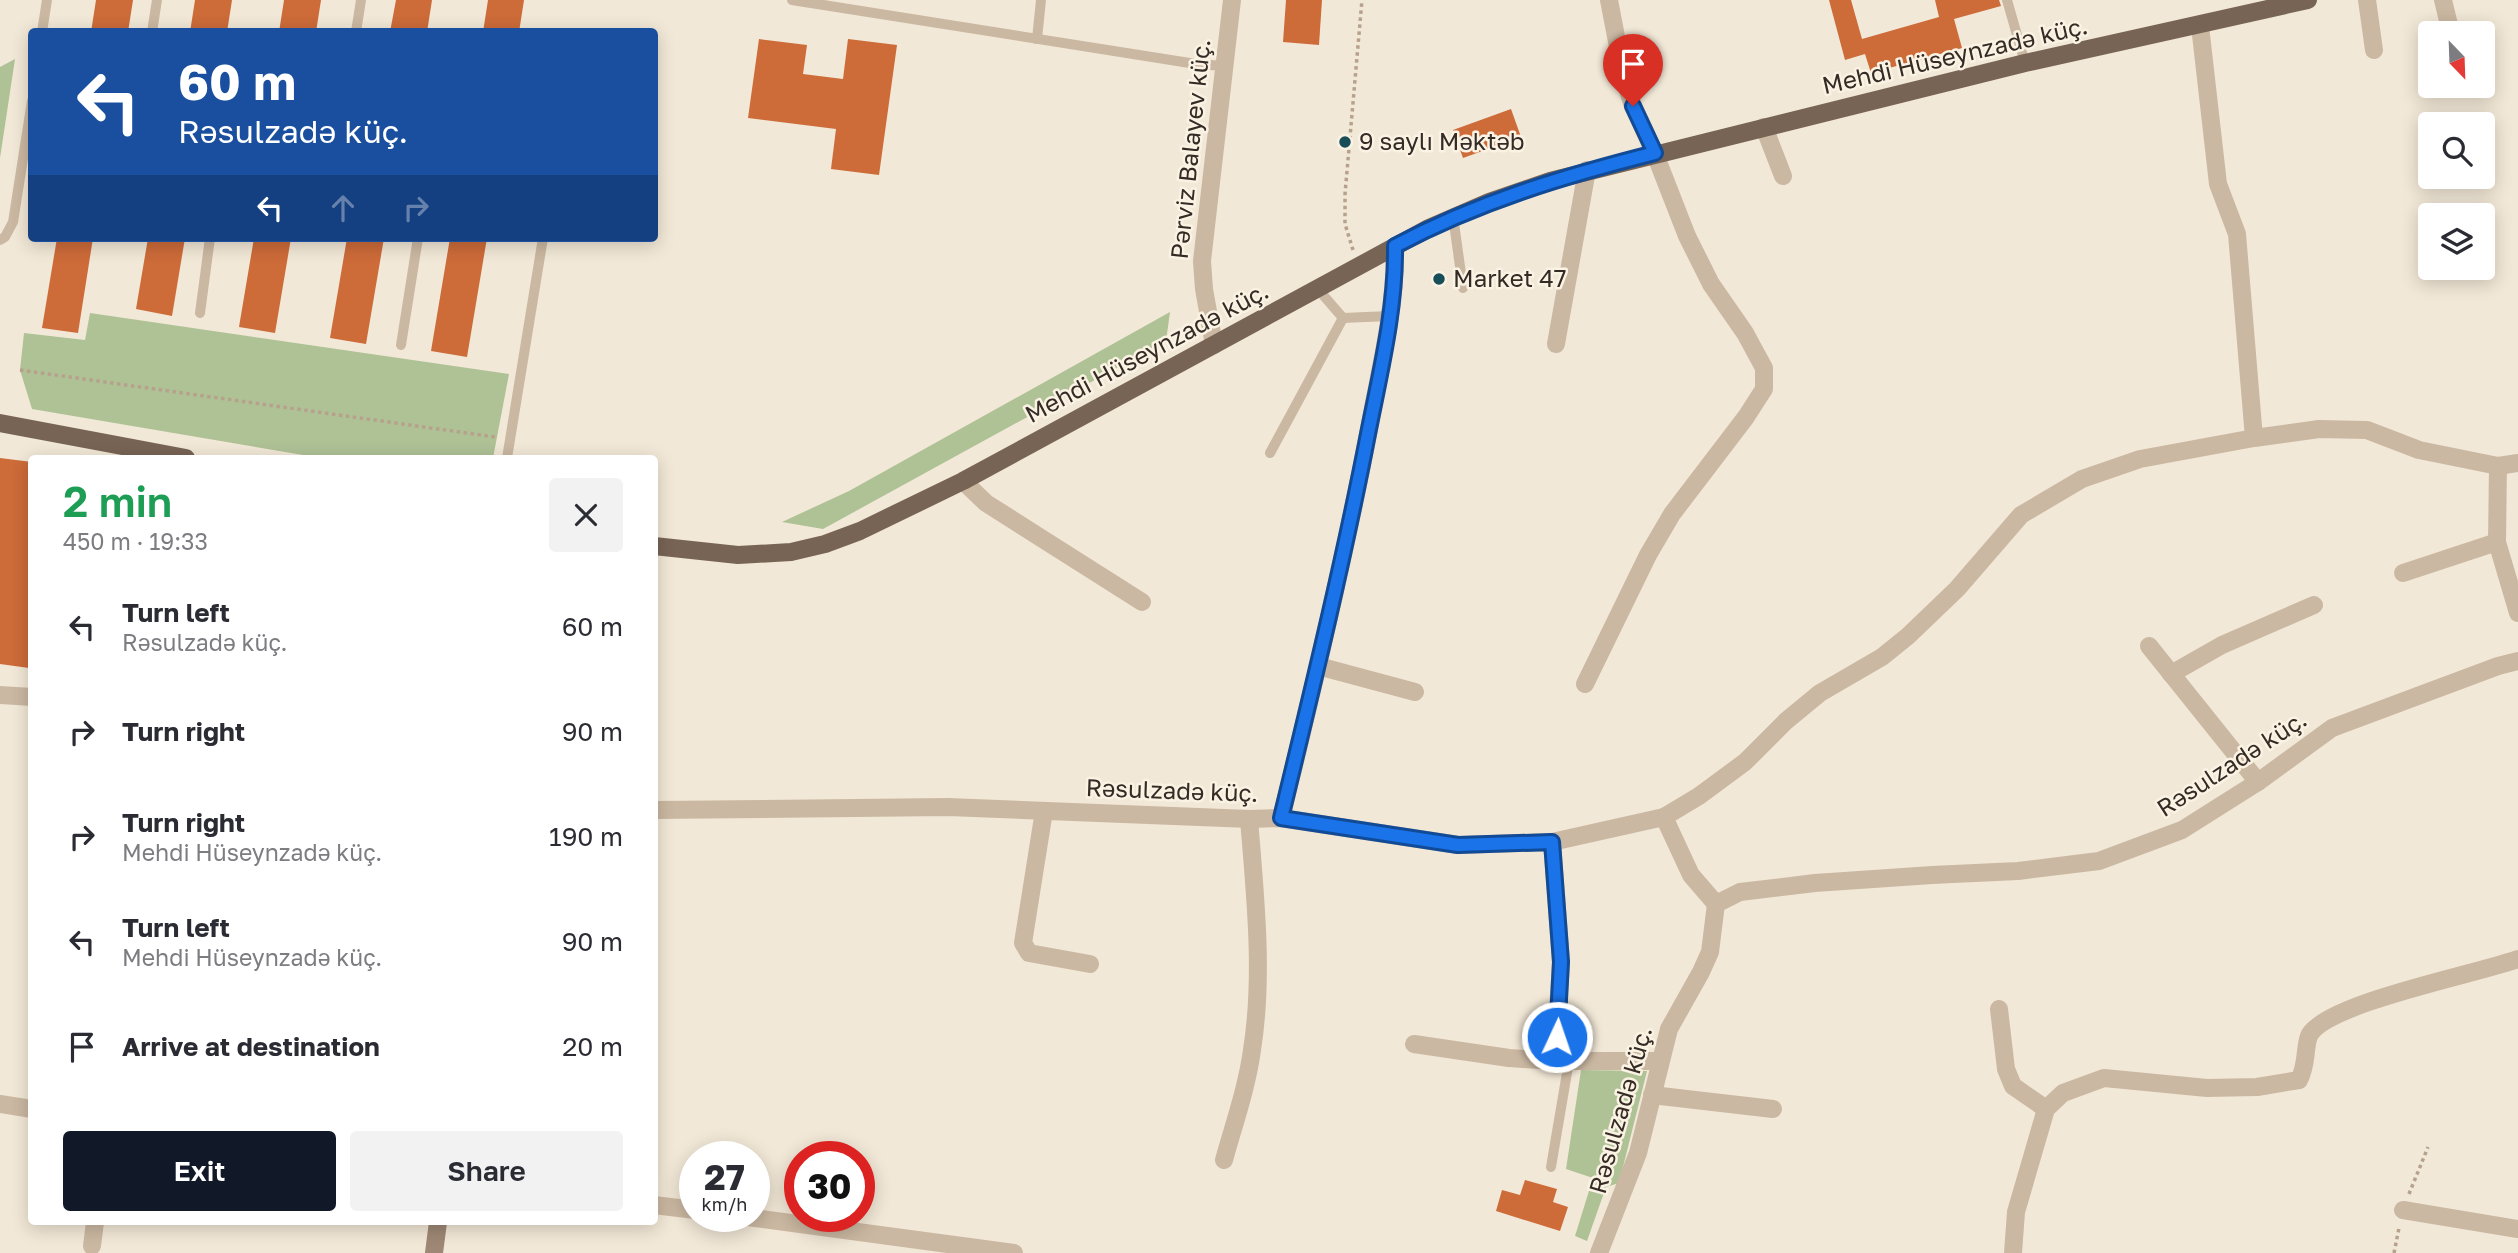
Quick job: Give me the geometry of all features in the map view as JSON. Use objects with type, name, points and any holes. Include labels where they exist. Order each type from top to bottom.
[{"type":"main road","name":"Mehdi Hüseynzadə küç.","points":[[658,546],[738,555],[791,552],[825,544],[860,531],[963,481],[1453,216],[1587,170],[2025,64],[2200,26],[2239,8],[2308,0]]},
{"type":"main road","points":[[0,423],[170,455]]},
{"type":"main road","points":[[434,1253],[438,1225]]},
{"type":"street","name":"Pərviz Balayev küç.","points":[[1214,345],[1202,261],[1232,0]]},
{"type":"street","points":[[1585,684],[1648,555],[1672,513],[1764,389],[1764,368],[1745,333],[1711,284],[1687,236],[1655,153],[1633,106],[1624,78],[1609,0]]},
{"type":"street","points":[[2367,0],[2374,50]]},
{"type":"street","points":[[2443,0],[2448,21]]},
{"type":"street","points":[[2200,26],[2218,184],[2237,234],[2254,438]]},
{"type":"street","points":[[1764,127],[1783,176]]},
{"type":"street","points":[[1556,344],[1587,170]]},
{"type":"street","points":[[1281,818],[1318,666],[1363,460],[1395,281],[1395,246]]},
{"type":"street","points":[[1716,904],[1691,875],[1664,817],[1699,796],[1745,762],[1786,721],[1821,693],[1882,657],[1957,589],[2021,515],[2082,480],[2140,459],[2319,429],[2367,430],[2419,450],[2498,466],[2518,463]]},
{"type":"street","points":[[2498,466],[2497,542],[2518,613]]},
{"type":"street","points":[[963,481],[986,503],[1142,602]]},
{"type":"street","points":[[2403,573],[2497,542]]},
{"type":"street","points":[[2171,674],[2222,645],[2314,605]]},
{"type":"street","points":[[2149,646],[2258,782]]},
{"type":"street","name":"Rəsulzadə küç.","points":[[1599,1253],[1632,1171],[1669,1029],[1710,952],[1716,904],[1740,892],[1815,883],[2018,871],[2099,861],[2182,830],[2258,782],[2332,728],[2518,661]]},
{"type":"street","points":[[1318,666],[1415,692]]},
{"type":"street","points":[[0,695],[28,697]]},
{"type":"street","name":"Rəsulzadə küç.","points":[[658,810],[948,807],[1281,818],[1458,845],[1552,842],[1664,817]]},
{"type":"street","points":[[1044,811],[1023,943],[1029,953],[1090,964]]},
{"type":"street","points":[[1224,1160],[1252,1052],[1256,1004],[1257,923],[1250,819]]},
{"type":"street","points":[[1552,842],[1561,962],[1562,1061]]},
{"type":"street","points":[[2013,1253],[2016,1212],[2046,1109],[2063,1093],[2104,1078],[2207,1088],[2257,1087],[2299,1080],[2305,1069],[2309,1035],[2319,1024],[2335,1014],[2432,982],[2491,969],[2518,959]]},
{"type":"street","points":[[1999,1009],[2006,1069],[2013,1086],[2046,1109]]},
{"type":"street","points":[[1414,1044],[1509,1058],[1660,1061]]},
{"type":"street","points":[[1652,1095],[1773,1109]]},
{"type":"street","points":[[0,1104],[28,1108]]},
{"type":"street","points":[[658,1205],[679,1208]]},
{"type":"street","points":[[2403,1210],[2518,1229]]},
{"type":"street","points":[[770,1220],[967,1250],[1014,1253]]},
{"type":"street","points":[[92,1246],[95,1225]]},
{"type":"lane","points":[[43,28],[47,0]]},
{"type":"lane","points":[[153,28],[157,0]]},
{"type":"lane","points":[[357,28],[361,0]]},
{"type":"lane","points":[[792,0],[1196,64],[1224,66]]},
{"type":"lane","points":[[1037,39],[1041,0]]},
{"type":"lane","points":[[2007,0],[2025,64]]},
{"type":"lane","points":[[0,240],[5,237],[13,222],[28,126]]},
{"type":"lane","points":[[1453,216],[1463,288]]},
{"type":"lane","points":[[200,313],[209,242]]},
{"type":"lane","points":[[401,345],[417,242]]},
{"type":"lane","points":[[507,455],[542,242]]},
{"type":"lane","points":[[1318,288],[1343,318]]},
{"type":"lane","points":[[1343,318],[1389,316]]},
{"type":"lane","points":[[1270,453],[1343,318]]},
{"type":"lane","points":[[1551,1167],[1562,1061]]},
{"type":"path","points":[[1359,265],[1345,224],[1345,194],[1362,0]]},
{"type":"path","points":[[20,370],[497,438]]},
{"type":"green space","points":[[15,59],[0,158],[0,67]]},
{"type":"green space","points":[[1170,312],[1166,341],[823,529],[782,522],[849,491]]},
{"type":"green space","points":[[90,313],[509,374],[494,455],[303,455],[32,409],[20,370],[24,333],[85,340]]},
{"type":"green space","points":[[1581,1070],[1647,1071],[1619,1183],[1606,1187],[1587,1241],[1575,1236],[1593,1178],[1566,1169]]},
{"type":"building","points":[[96,0],[133,0],[129,28],[92,28]]},
{"type":"building","points":[[195,0],[232,0],[228,28],[191,28]]},
{"type":"building","points":[[284,0],[321,0],[317,28],[280,28]]},
{"type":"building","points":[[396,0],[432,0],[428,28],[391,28]]},
{"type":"building","points":[[488,0],[524,0],[520,28],[484,28]]},
{"type":"building","points":[[1286,0],[1322,0],[1319,45],[1283,42]]},
{"type":"building","points":[[1829,0],[1851,0],[1862,39],[1939,17],[1935,0],[1999,0],[2001,6],[1954,19],[1962,48],[1871,73],[1865,54],[1845,60]]},
{"type":"building","points":[[759,39],[807,45],[803,74],[843,79],[848,39],[897,45],[879,175],[831,169],[836,129],[748,118]]},
{"type":"building","points":[[1511,109],[1521,137],[1463,158],[1453,130]]},
{"type":"building","points":[[56,242],[92,242],[78,333],[42,328]]},
{"type":"building","points":[[147,242],[184,242],[172,316],[136,309]]},
{"type":"building","points":[[253,242],[290,242],[275,333],[239,327]]},
{"type":"building","points":[[346,242],[383,242],[366,344],[330,338]]},
{"type":"building","points":[[449,242],[486,242],[467,357],[431,351]]},
{"type":"building","points":[[0,458],[28,462],[28,668],[0,664]]},
{"type":"building","points":[[1525,1180],[1557,1189],[1553,1202],[1568,1207],[1560,1231],[1496,1211],[1502,1190],[1520,1195]]},
{"type":"place","name":"9 saylı Məktəb","points":[[1345,142]]},
{"type":"place","name":"Market 47","points":[[1439,279]]},
{"type":"route","points":[[1557,1037],[1561,962],[1552,842],[1458,845],[1281,818],[1363,460],[1395,281],[1395,246],[1453,216],[1489,202],[1587,170],[1655,153],[1633,106]]}]
